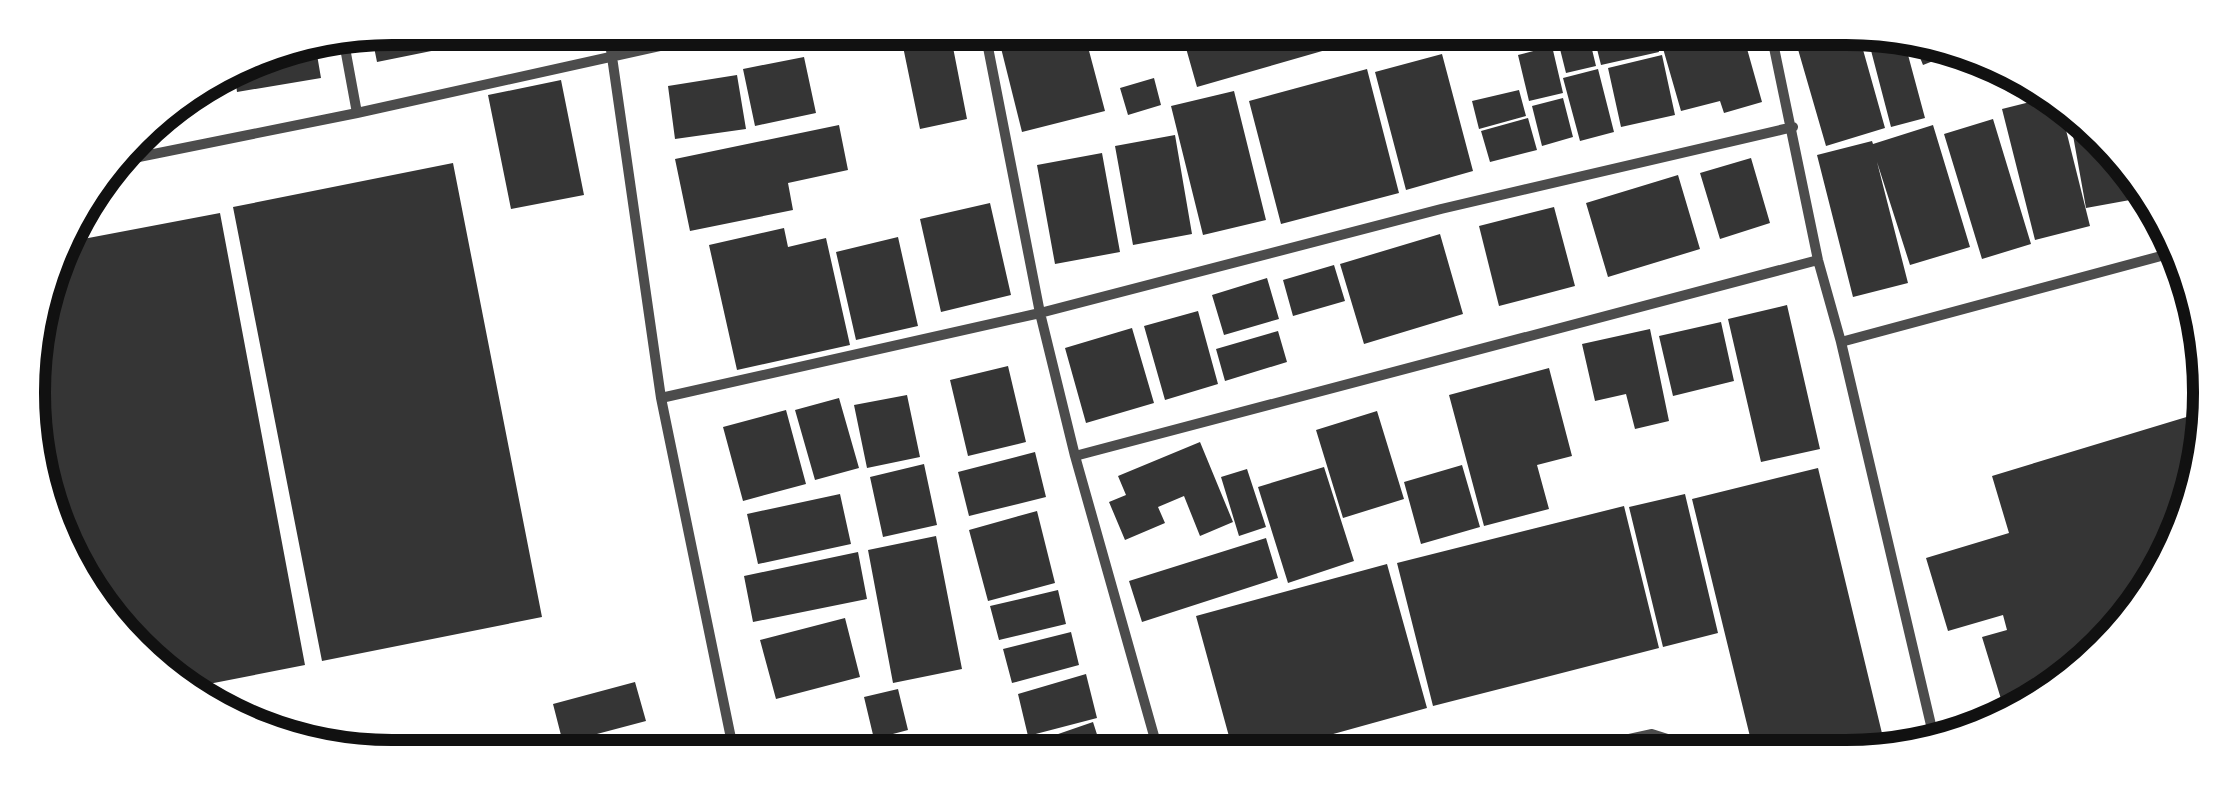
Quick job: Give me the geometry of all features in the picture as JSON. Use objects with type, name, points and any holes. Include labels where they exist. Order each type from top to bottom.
[{"type":"street","points":[[1774,45],[1818,260],[1932,729]]},
{"type":"street","points":[[611,46],[661,398],[731,740]]},
{"type":"street","points":[[137,157],[665,46]]},
{"type":"street","points":[[987,46],[1040,313],[1075,456],[1155,740]]},
{"type":"street","points":[[344,49],[358,113]]},
{"type":"street","points":[[661,398],[1040,313],[1441,210],[1793,127]]},
{"type":"street","points":[[1841,342],[2164,255]]},
{"type":"street","points":[[1075,456],[1818,260]]},
{"type":"lane","points":[[1620,740],[1652,733],[1674,740]]},
{"type":"building","points":[[1185,45],[1342,45],[1197,87]]},
{"type":"building","points":[[1559,45],[1591,45],[1596,66],[1566,73]]},
{"type":"building","points":[[1596,45],[1658,45],[1659,52],[1601,65]]},
{"type":"building","points":[[1662,45],[1746,45],[1762,102],[1724,113],[1720,101],[1681,111]]},
{"type":"building","points":[[1797,45],[1862,46],[1885,128],[1826,146]]},
{"type":"building","points":[[374,46],[456,46],[377,62]]},
{"type":"building","points":[[903,46],[953,46],[967,119],[920,129]]},
{"type":"building","points":[[1000,46],[1094,46],[1088,47],[1105,111],[1022,132]]},
{"type":"building","points":[[1552,46],[1563,93],[1529,101],[1518,55]]},
{"type":"building","points":[[1870,47],[1907,51],[1925,118],[1891,127]]},
{"type":"building","points":[[317,54],[321,78],[237,92],[236,83],[260,71]]},
{"type":"building","points":[[1442,54],[1473,171],[1406,190],[1375,72]]},
{"type":"building","points":[[1918,54],[1940,58],[1923,65]]},
{"type":"building","points":[[1662,55],[1675,115],[1621,127],[1608,68]]},
{"type":"building","points":[[804,57],[816,113],[755,126],[743,69]]},
{"type":"building","points":[[1367,69],[1399,193],[1281,224],[1249,101]]},
{"type":"building","points":[[1598,69],[1614,132],[1580,141],[1563,78]]},
{"type":"building","points":[[737,75],[746,129],[675,139],[668,86]]},
{"type":"building","points":[[1154,78],[1161,105],[1128,115],[1120,88]]},
{"type":"building","points":[[561,80],[584,195],[511,209],[488,95]]},
{"type":"building","points":[[1519,90],[1526,116],[1479,129],[1472,101]]},
{"type":"building","points":[[1234,91],[1266,220],[1203,235],[1171,106]]},
{"type":"building","points":[[1563,98],[1573,137],[1542,146],[1532,106]]},
{"type":"building","points":[[2034,101],[2064,123],[2090,226],[2035,240],[2002,109]]},
{"type":"building","points":[[1528,118],[1537,150],[1490,162],[1481,131]]},
{"type":"building","points":[[1993,119],[2031,244],[1982,259],[1944,134]]},
{"type":"building","points":[[839,125],[848,170],[788,183],[793,210],[690,231],[675,159]]},
{"type":"building","points":[[1933,125],[1970,247],[1910,265],[1877,162],[1908,283],[1853,297],[1817,155],[1872,141],[1873,144]]},
{"type":"building","points":[[2072,128],[2107,163],[2134,199],[2086,208]]},
{"type":"building","points":[[1175,135],[1192,234],[1133,245],[1115,146]]},
{"type":"building","points":[[1102,153],[1120,252],[1055,264],[1037,165]]},
{"type":"building","points":[[1751,158],[1770,223],[1720,239],[1700,173]]},
{"type":"building","points":[[453,163],[542,617],[322,661],[233,207]]},
{"type":"building","points":[[1678,175],[1700,249],[1608,277],[1586,203]]},
{"type":"building","points":[[990,203],[1011,295],[941,312],[920,219]]},
{"type":"building","points":[[1554,207],[1575,286],[1499,306],[1479,226]]},
{"type":"building","points":[[220,213],[305,665],[205,685],[131,622],[92,566],[63,504],[50,442],[45,392],[52,325],[63,281],[82,239]]},
{"type":"building","points":[[784,228],[788,247],[826,238],[850,345],[737,370],[709,245]]},
{"type":"building","points":[[1440,234],[1463,314],[1364,344],[1340,264]]},
{"type":"building","points":[[898,237],[918,326],[856,340],[836,252]]},
{"type":"building","points":[[1334,265],[1345,301],[1293,316],[1283,280]]},
{"type":"building","points":[[1267,278],[1279,319],[1224,335],[1212,295]]},
{"type":"building","points":[[1787,305],[1820,449],[1761,462],[1728,319]]},
{"type":"building","points":[[1198,311],[1218,384],[1165,400],[1144,326]]},
{"type":"building","points":[[1721,322],[1734,381],[1673,396],[1659,336]]},
{"type":"building","points":[[1132,328],[1154,403],[1086,423],[1065,348]]},
{"type":"building","points":[[1650,329],[1669,421],[1635,429],[1626,394],[1595,401],[1582,344]]},
{"type":"building","points":[[1278,331],[1287,362],[1225,381],[1216,349]]},
{"type":"building","points":[[1008,366],[1026,442],[968,456],[950,380]]},
{"type":"building","points":[[1549,368],[1572,456],[1537,465],[1549,509],[1484,526],[1449,395]]},
{"type":"building","points":[[907,395],[920,457],[867,468],[854,405]]},
{"type":"building","points":[[839,398],[859,468],[815,480],[795,410]]},
{"type":"building","points":[[786,410],[806,484],[743,501],[723,427]]},
{"type":"building","points":[[1377,411],[1404,499],[1343,518],[1316,430]]},
{"type":"building","points":[[2192,415],[2175,504],[2134,586],[2107,622],[2075,654],[2002,702],[1982,637],[2007,630],[2003,615],[1948,631],[1926,558],[2009,533],[1992,476]]},
{"type":"building","points":[[1200,442],[1233,522],[1200,536],[1184,496],[1158,507],[1165,523],[1125,540],[1109,502],[1126,495],[1118,476]]},
{"type":"building","points":[[1035,452],[1046,497],[969,516],[958,472]]},
{"type":"building","points":[[924,464],[937,525],[883,537],[870,477]]},
{"type":"building","points":[[1462,465],[1480,527],[1421,544],[1404,482]]},
{"type":"building","points":[[1324,467],[1354,561],[1288,583],[1258,487]]},
{"type":"building","points":[[1818,468],[1883,738],[1751,740],[1692,499]]},
{"type":"building","points":[[1247,469],[1266,527],[1239,536],[1221,477]]},
{"type":"building","points":[[840,494],[851,544],[758,564],[747,514]]},
{"type":"building","points":[[1685,494],[1718,633],[1663,647],[1629,507]]},
{"type":"building","points":[[1624,506],[1659,648],[1433,706],[1397,563]]},
{"type":"building","points":[[1037,511],[1055,583],[988,601],[969,530]]},
{"type":"building","points":[[936,536],[962,669],[893,683],[868,550]]},
{"type":"building","points":[[1266,538],[1278,578],[1142,622],[1129,581]]},
{"type":"building","points":[[858,552],[867,599],[753,622],[744,576]]},
{"type":"building","points":[[1387,564],[1427,708],[1312,740],[1230,740],[1196,616]]},
{"type":"building","points":[[1058,590],[1066,624],[999,640],[990,606]]},
{"type":"building","points":[[845,618],[860,677],[776,699],[760,640]]},
{"type":"building","points":[[1071,632],[1079,665],[1012,683],[1003,649]]},
{"type":"building","points":[[1086,674],[1097,718],[1028,736],[1018,694]]},
{"type":"building","points":[[635,682],[646,721],[562,740],[553,704]]},
{"type":"building","points":[[898,689],[908,730],[874,739],[864,697]]},
{"type":"building","points":[[1093,722],[1099,740],[1041,740]]}]
